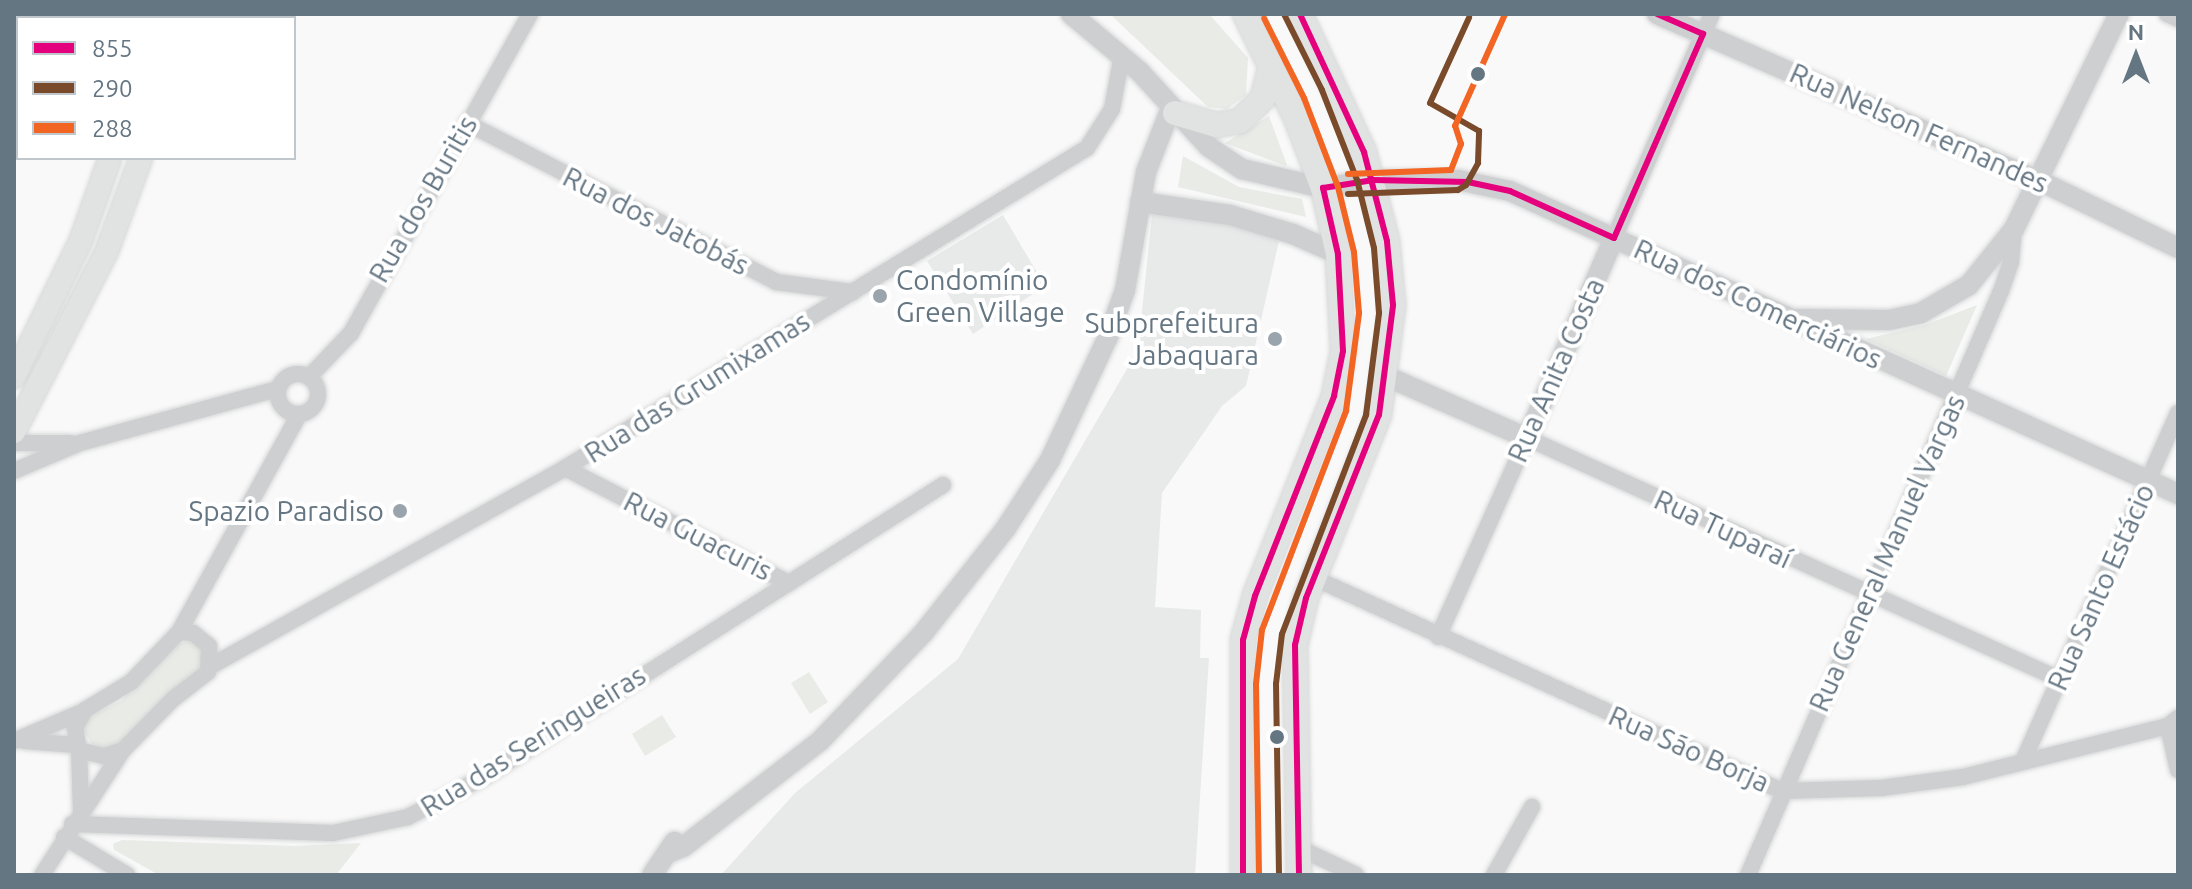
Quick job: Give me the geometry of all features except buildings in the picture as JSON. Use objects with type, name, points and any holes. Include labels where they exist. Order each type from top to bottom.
[{"type":"main road","points":[[1243,875],[1243,640],[1255,596],[1334,396],[1343,351],[1338,254],[1323,188],[1271,65],[1245,14]]},
{"type":"main road","points":[[1299,875],[1295,645],[1314,578],[1369,448],[1388,377],[1391,277],[1373,180],[1339,88],[1300,14]]},
{"type":"main road","points":[[1173,110],[1216,125],[1240,121],[1263,98],[1271,65]]},
{"type":"main road","points":[[14,377],[81,240],[109,160]]},
{"type":"main road","points":[[14,432],[107,251],[140,160]]},
{"type":"street","name":"Rua dos Buritis","points":[[309,377],[351,333],[530,14]]},
{"type":"street","points":[[1071,14],[1122,55],[1222,159],[1242,169],[1323,188]]},
{"type":"street","name":"Rua Nelson Fernandes","points":[[1657,14],[2040,181],[2178,248]]},
{"type":"street","name":"Rua Anita Costa","points":[[1438,637],[1712,14]]},
{"type":"street","points":[[1786,318],[1861,321],[1921,313],[1969,285],[2014,229],[2119,14]]},
{"type":"street","points":[[2167,14],[2178,19]]},
{"type":"street","name":"Rua das Grumixamas","points":[[123,750],[211,666],[565,468],[1087,148],[1112,109],[1122,55]]},
{"type":"street","points":[[652,875],[668,853],[683,847],[741,792],[815,730],[833,723],[974,575],[1050,460],[1090,383],[1125,290],[1153,145],[1173,110]]},
{"type":"street","name":"Rua dos Jatobás","points":[[467,123],[776,282],[853,292]]},
{"type":"street","name":"Rua dos Comerciários","points":[[1323,188],[1373,180],[1487,185],[1614,238],[2178,494]]},
{"type":"street","points":[[1140,202],[1230,215],[1293,234],[1338,254]]},
{"type":"street","points":[[1293,234],[1331,221]]},
{"type":"street","name":"Rua General Manuel Vargas","points":[[1748,875],[1782,791],[1870,597],[2011,262],[2014,229]]},
{"type":"street","points":[[14,471],[80,443],[278,389],[291,376],[309,377],[318,387],[318,400],[311,411],[292,412]]},
{"type":"street","name":"Rua Tuparaí","points":[[1388,377],[1870,597],[2059,679]]},
{"type":"street","points":[[278,389],[292,412]]},
{"type":"street","points":[[123,750],[104,756],[78,748],[14,741],[85,710],[131,682],[186,633],[292,412]]},
{"type":"street","name":"Rua Santo Estácio","points":[[2023,761],[2178,413]]},
{"type":"street","points":[[14,443],[80,443]]},
{"type":"street","name":"Rua Guacuris","points":[[565,468],[789,583]]},
{"type":"street","name":"Rua das Seringueiras","points":[[73,823],[333,833],[408,817],[471,785],[943,485]]},
{"type":"street","name":"Rua São Borja","points":[[1314,578],[1782,791],[1881,788],[1963,777],[2175,724]]},
{"type":"street","points":[[186,633],[209,646],[211,666]]},
{"type":"street","points":[[85,710],[75,728],[78,748],[73,823],[127,875]]},
{"type":"street","points":[[2175,724],[2178,770]]},
{"type":"street","points":[[42,875],[123,750]]},
{"type":"street","points":[[1494,875],[1532,807]]},
{"type":"street","points":[[1297,847],[1356,875]]},
{"type":"shaded area","points":[[14,14],[126,14],[73,16]]},
{"type":"shaded area","points":[[1110,14],[1209,14],[1248,58],[1246,95],[1227,109],[1208,107]]},
{"type":"shaded area","points":[[1269,116],[1287,165],[1286,166],[1225,143]]},
{"type":"shaded area","points":[[1183,156],[1239,187],[1302,199],[1306,217],[1178,187]]},
{"type":"shaded area","points":[[1152,214],[1237,226],[1279,241],[1246,386],[1222,406],[1162,493],[1155,607],[1201,610],[1200,658],[1209,658],[1195,875],[721,875],[795,793],[958,659],[1138,350]]},
{"type":"shaded area","points":[[1003,215],[1045,286],[973,334],[927,261]]},
{"type":"shaded area","points":[[1977,305],[1946,376],[1866,339],[1925,325]]},
{"type":"shaded area","points":[[189,641],[203,648],[204,669],[113,750],[92,744],[83,730],[90,716],[121,701],[175,645]]},
{"type":"shaded area","points":[[809,672],[828,702],[810,714],[791,683]]},
{"type":"shaded area","points":[[662,715],[676,737],[645,756],[632,734]]},
{"type":"shaded area","points":[[122,840],[294,846],[361,843],[336,875],[159,875],[114,850],[113,844]]},
{"type":"transit line","name":"290","points":[[1279,875],[1276,684],[1282,634],[1366,415],[1379,313],[1374,248],[1357,180],[1322,90],[1284,14]]},
{"type":"transit line","name":"855","points":[[1299,875],[1295,645],[1306,598],[1379,415],[1393,305],[1387,241],[1364,152],[1300,14]]},
{"type":"transit line","name":"288","points":[[1348,174],[1451,170],[1461,144],[1455,126],[1505,14]]},
{"type":"transit line","name":"855","points":[[1243,875],[1243,640],[1255,596],[1334,396],[1343,351],[1338,254],[1323,188],[1373,180],[1468,182],[1510,191],[1614,238],[1703,34],[1657,14]]},
{"type":"transit line","name":"288","points":[[1259,875],[1256,684],[1262,630],[1346,411],[1359,313],[1354,252],[1338,187],[1304,98],[1264,18]]},
{"type":"transit line","name":"290","points":[[1348,194],[1458,190],[1466,185],[1478,163],[1479,131],[1430,103],[1469,18]]},
{"type":"place","name":"Condomínio Green Village","points":[[880,296]]},
{"type":"place","name":"Subprefeitura Jabaquara","points":[[1275,339]]},
{"type":"place","name":"Spazio Paradiso","points":[[400,511]]}]
